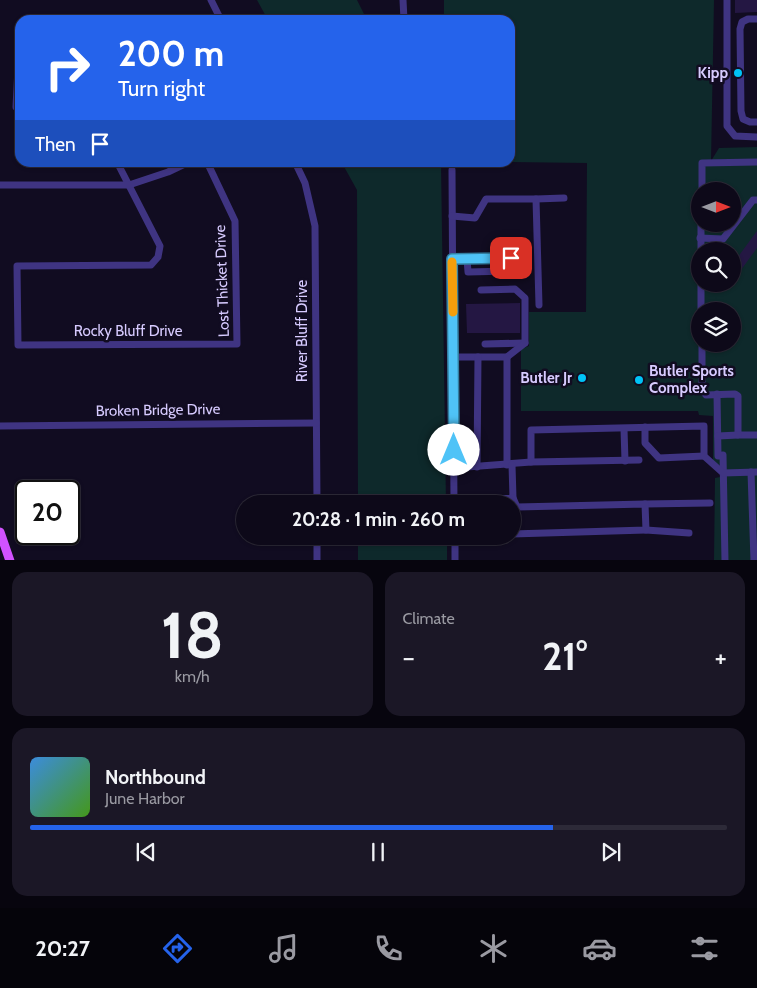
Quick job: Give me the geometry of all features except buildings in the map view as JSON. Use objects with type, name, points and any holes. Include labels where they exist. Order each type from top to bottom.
[{"type":"main road","points":[[0,532],[10,560]]},
{"type":"street","points":[[211,0],[219,15]]},
{"type":"street","points":[[403,0],[404,15]]},
{"type":"street","points":[[727,0],[727,126],[735,136],[757,137]]},
{"type":"street","points":[[757,18],[742,22],[740,29],[741,111],[743,119],[757,122]]},
{"type":"street","points":[[702,182],[702,163],[757,162]]},
{"type":"street","points":[[120,167],[129,185]]},
{"type":"street","points":[[0,185],[129,185],[178,167]]},
{"type":"street","name":"Lost Thicket Drive","points":[[208,167],[235,221],[237,344]]},
{"type":"street","name":"River Bluff Drive","points":[[297,167],[305,183],[315,226],[317,495]]},
{"type":"street","points":[[452,170],[454,495]]},
{"type":"street","name":"Rocky Bluff Drive","points":[[129,185],[160,246],[158,257],[151,265],[17,266],[18,346],[237,344]]},
{"type":"street","points":[[452,216],[475,218],[486,199],[536,200],[564,198]]},
{"type":"street","points":[[536,200],[540,305]]},
{"type":"street","points":[[700,238],[723,238],[753,200],[757,200]]},
{"type":"street","points":[[700,232],[700,242]]},
{"type":"street","points":[[452,259],[511,258],[511,271],[468,272],[467,259]]},
{"type":"street","points":[[481,290],[515,289],[525,298],[525,343]]},
{"type":"street","points":[[453,357],[506,357],[525,343]]},
{"type":"street","points":[[485,344],[525,343]]},
{"type":"street","points":[[702,352],[702,390],[706,394],[735,394],[738,396],[738,435]]},
{"type":"street","points":[[477,467],[478,357]]},
{"type":"street","points":[[506,357],[509,465],[513,495]]},
{"type":"street","points":[[717,394],[718,456],[724,455],[725,560]]},
{"type":"street","name":"Broken Bridge Drive","points":[[0,426],[316,422]]},
{"type":"street","points":[[531,462],[531,430],[624,429],[645,426],[704,426],[704,456]]},
{"type":"street","points":[[645,426],[645,443],[659,458],[704,456],[723,473],[754,472],[754,560]]},
{"type":"street","points":[[624,429],[625,461]]},
{"type":"street","points":[[718,436],[757,435]]},
{"type":"street","points":[[454,468],[531,462],[639,460]]},
{"type":"street","points":[[521,507],[710,502]]},
{"type":"street","points":[[645,504],[646,530]]},
{"type":"street","points":[[521,534],[646,530],[689,533]]},
{"type":"street","points":[[317,545],[317,560]]},
{"type":"street","points":[[455,545],[455,560]]},
{"type":"green space","points":[[257,0],[357,0],[364,15],[265,15]]},
{"type":"green space","points":[[444,0],[714,0],[711,161],[719,148],[757,147],[757,560],[714,560],[715,478],[720,477],[720,468],[713,463],[713,416],[699,415],[698,411],[521,411],[521,349],[529,346],[529,312],[586,312],[587,163],[515,162],[515,15],[444,15]]},
{"type":"green space","points":[[344,167],[441,167],[446,495],[358,495],[357,190]]},
{"type":"green space","points":[[358,545],[447,545],[447,560],[358,560]]},
{"type":"slow traffic","points":[[452,262],[453,312]]},
{"type":"place","name":"Kipp","points":[[738,73]]},
{"type":"place","name":"Butler Jr","points":[[582,378]]},
{"type":"place","name":"Butler Sports Complex","points":[[639,380]]},
{"type":"route","points":[[454,450],[452,259],[511,258]]}]
